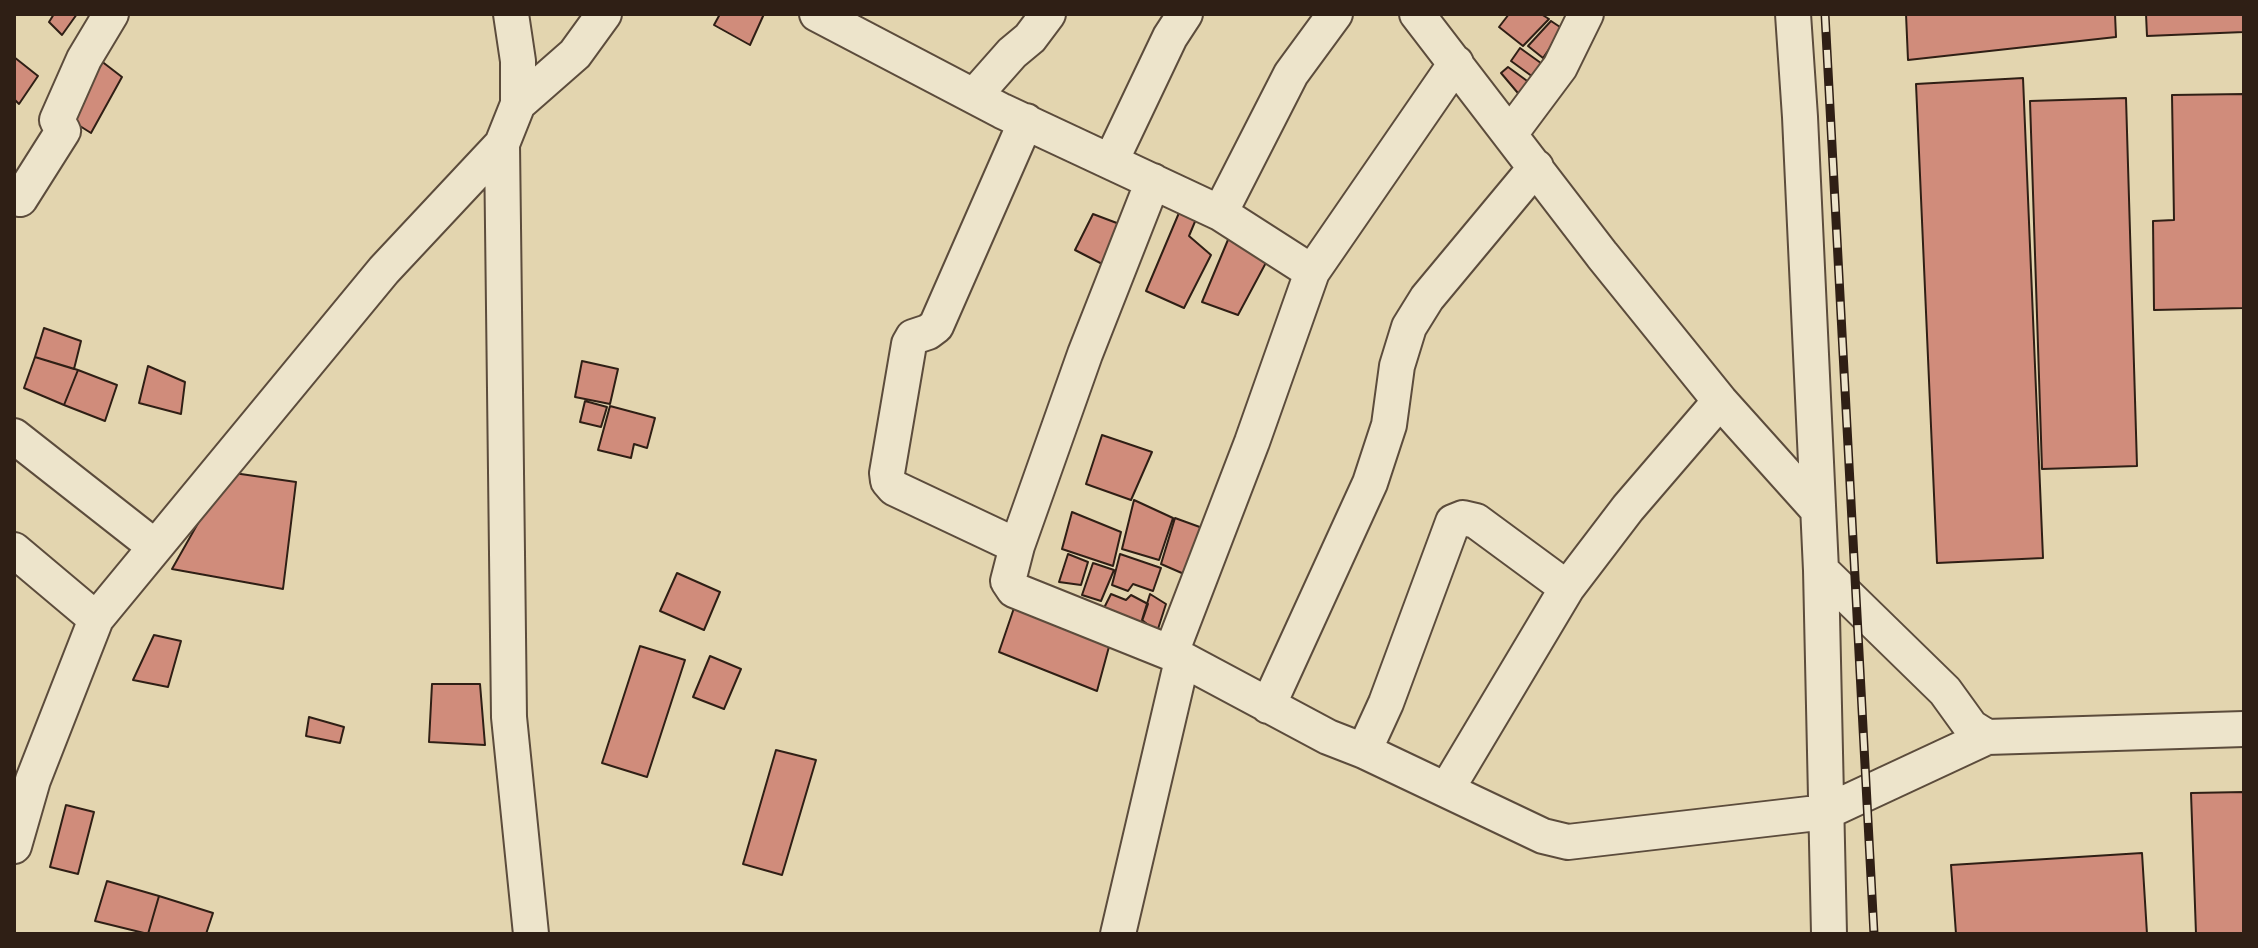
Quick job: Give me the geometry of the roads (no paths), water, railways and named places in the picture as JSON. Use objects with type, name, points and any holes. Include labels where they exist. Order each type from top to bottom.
[{"type":"street","points":[[14,195],[20,199],[63,131],[57,120],[84,59],[111,14]]},
{"type":"street","points":[[14,846],[24,773],[96,619],[384,270],[502,144],[518,104],[518,61],[511,14]]},
{"type":"street","points":[[518,104],[575,54],[604,14]]},
{"type":"street","points":[[817,14],[974,96],[1220,213],[1312,272]]},
{"type":"street","points":[[974,96],[1012,53],[1030,38],[1048,14]]},
{"type":"street","points":[[1111,161],[1170,37],[1185,14]]},
{"type":"street","points":[[1220,213],[1291,74],[1335,14]]},
{"type":"street","points":[[1417,14],[1602,255],[1720,401],[1817,509]]},
{"type":"street","points":[[1510,134],[1560,67],[1586,14]]},
{"type":"street","points":[[1793,14],[1821,570],[1829,934]]},
{"type":"street","points":[[1118,934],[1176,657],[1312,272],[1456,63]]},
{"type":"street","points":[[1017,546],[894,488],[888,481],[887,473],[909,344],[913,337],[936,326],[1026,121]]},
{"type":"street","points":[[502,144],[509,717],[531,934]]},
{"type":"street","points":[[1268,706],[1370,483],[1389,425],[1397,366],[1409,327],[1427,298],[1536,167]]},
{"type":"street","points":[[1153,181],[1085,354],[1017,546],[1008,581],[1014,590],[1176,657],[1328,737],[1447,789],[1543,836],[1568,842],[1826,812],[1987,737],[2244,729]]},
{"type":"street","points":[[1447,789],[1567,588],[1628,508],[1720,401]]},
{"type":"street","points":[[14,436],[154,546]]},
{"type":"street","points":[[1364,751],[1386,703],[1453,522],[1463,518],[1476,521],[1567,588]]},
{"type":"street","points":[[14,550],[96,619]]},
{"type":"street","points":[[1821,570],[1945,691],[1971,727],[1987,737]]},
{"type":"railway","points":[[1825,14],[1874,934]]}]
